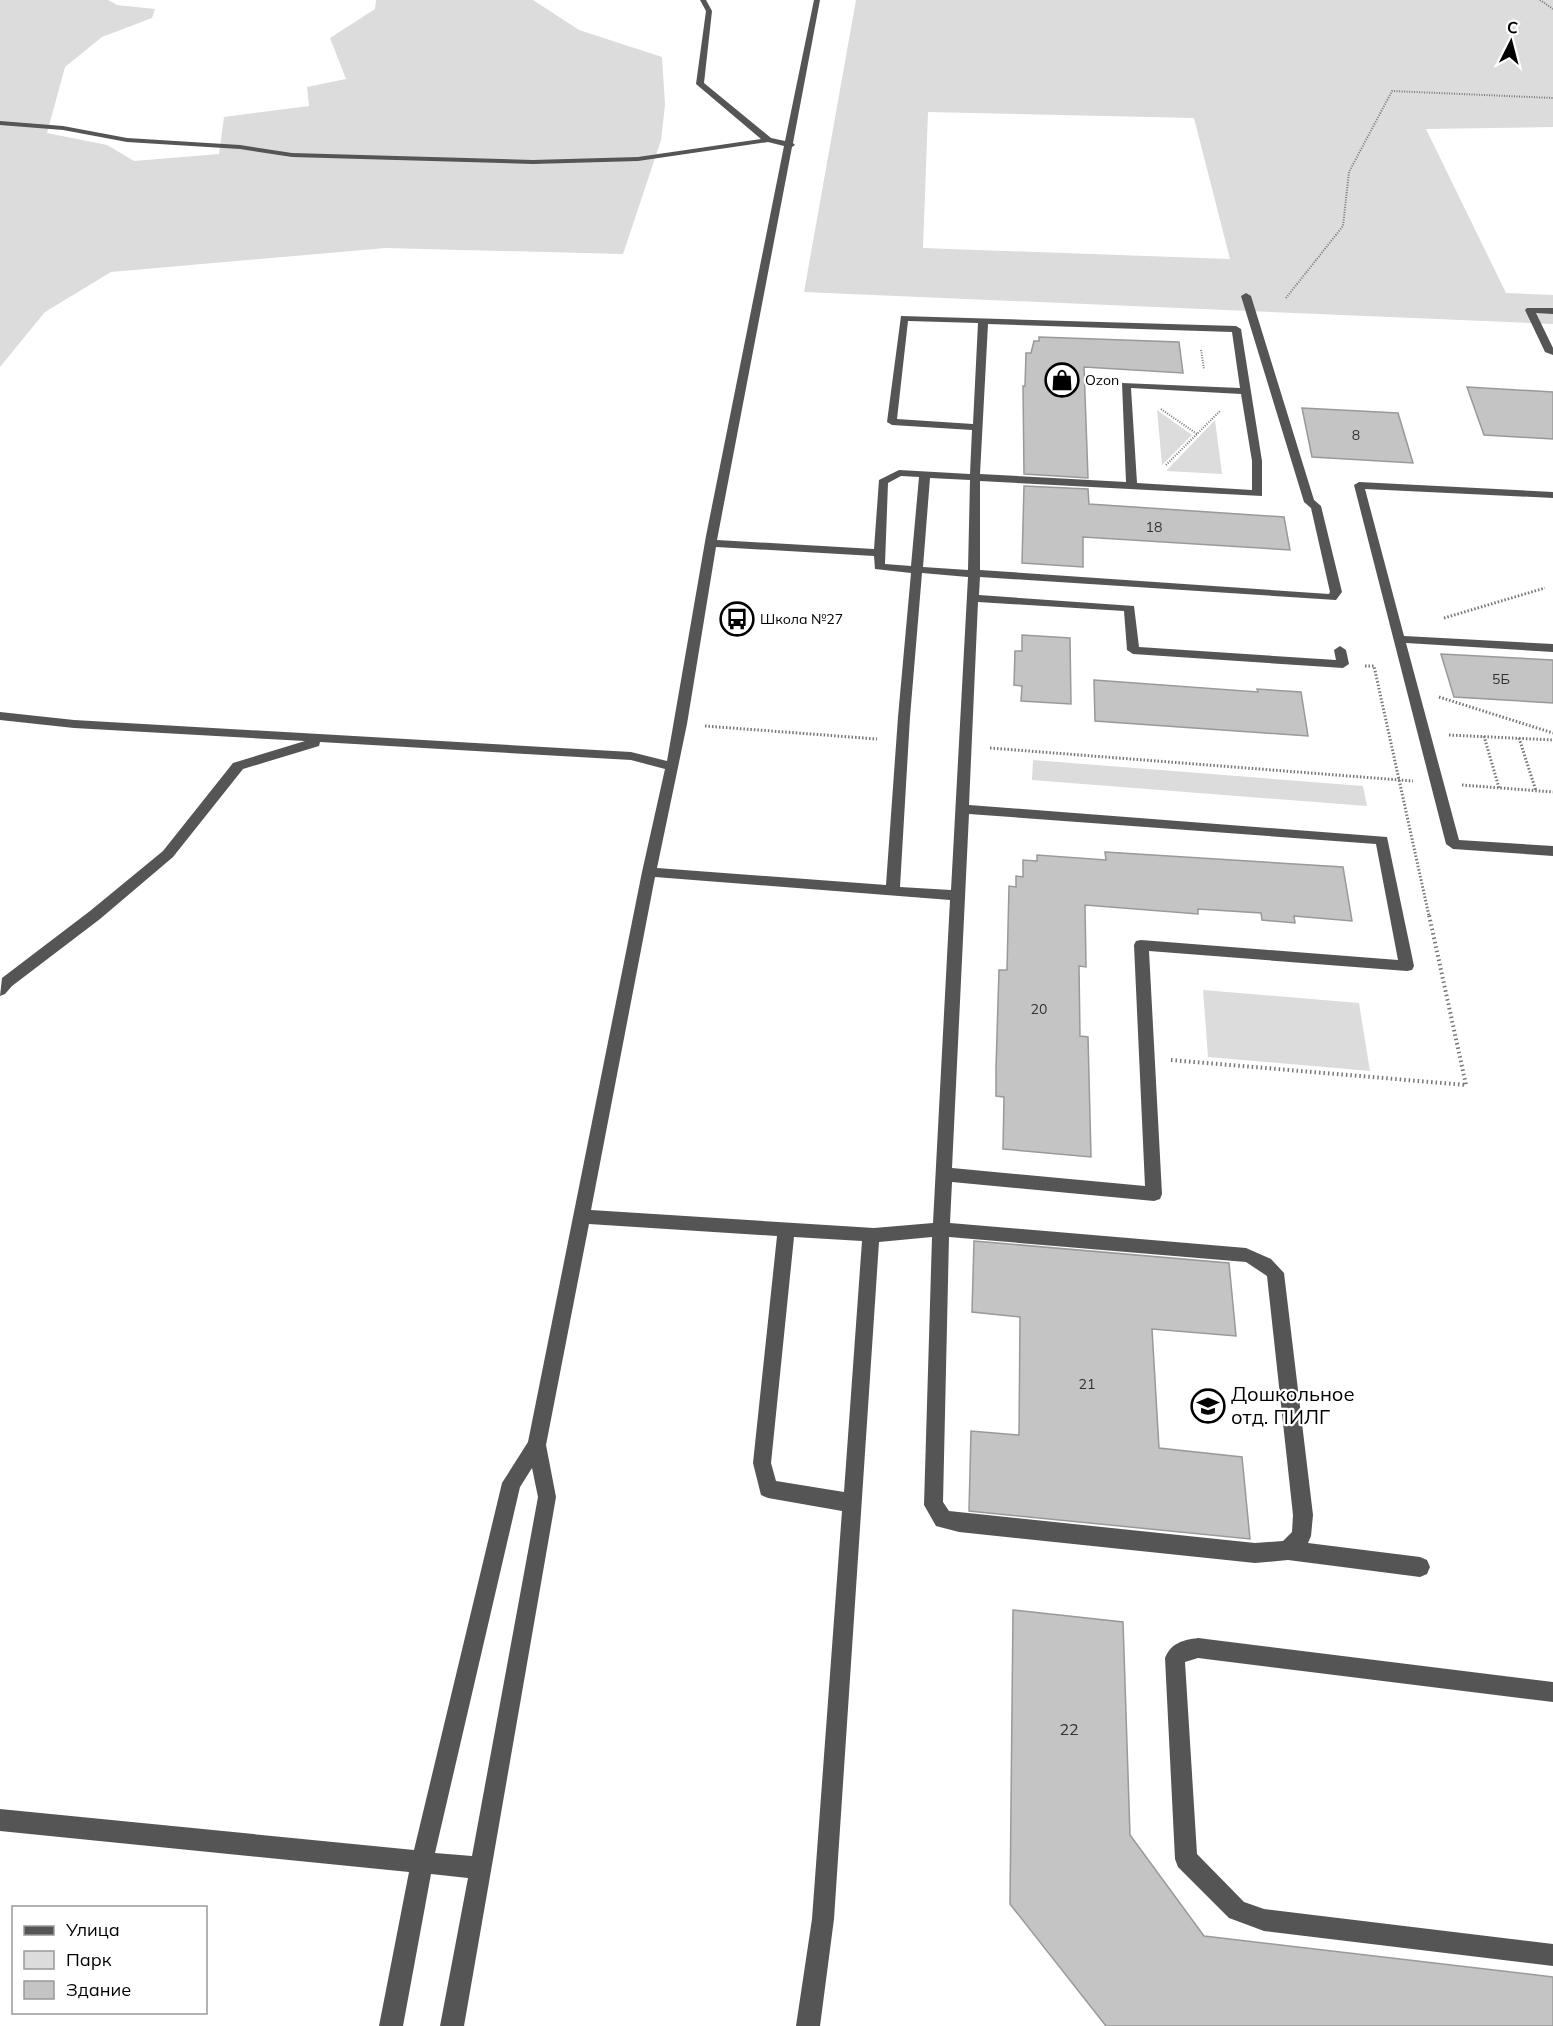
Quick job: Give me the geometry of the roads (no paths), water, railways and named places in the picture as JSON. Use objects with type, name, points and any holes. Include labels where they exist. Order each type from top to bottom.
[{"type":"street","points":[[703,0],[709,11],[700,84],[768,141]]},
{"type":"street","points":[[391,2026],[422,1862],[511,1484],[537,1445],[681,724],[711,543],[818,0]]},
{"type":"street","points":[[0,123],[63,128],[127,140],[240,147],[292,155],[533,162],[638,159],[768,141],[791,145]]},
{"type":"street","points":[[978,427],[892,422],[904,318],[1236,329],[1242,391],[1257,460],[1257,494],[899,473],[883,482],[879,567],[1332,598],[1336,592],[1316,506],[1310,502],[1245,296]]},
{"type":"street","points":[[1553,311],[1530,310],[1549,341],[1550,352],[1553,352]]},
{"type":"street","points":[[983,320],[975,477],[973,598],[941,1229],[933,1505],[944,1519],[971,1524],[1255,1553],[1288,1550],[1420,1567]]},
{"type":"street","points":[[1132,486],[1126,385],[1242,391]]},
{"type":"street","points":[[893,892],[903,741],[926,475]]},
{"type":"street","points":[[1553,495],[1359,485],[1453,844],[1553,851]]},
{"type":"street","points":[[711,543],[879,553]]},
{"type":"street","points":[[973,598],[1130,608],[1133,650],[1343,664],[1340,650]]},
{"type":"street","points":[[1399,639],[1553,648]]},
{"type":"street","points":[[0,716],[74,724],[326,740],[631,756],[671,766]]},
{"type":"street","points":[[0,990],[7,982],[95,915],[168,854],[238,766],[326,740]]},
{"type":"street","points":[[944,1174],[1154,1194],[1141,945],[1407,966],[1382,840],[962,809]]},
{"type":"street","points":[[650,872],[958,896]]},
{"type":"street","points":[[583,1217],[871,1235],[941,1229],[1246,1255],[1268,1265],[1275,1272],[1303,1515],[1301,1536],[1288,1550]]},
{"type":"street","points":[[786,1230],[762,1463],[768,1489],[852,1503]]},
{"type":"street","points":[[808,2026],[823,1919],[871,1235]]},
{"type":"street","points":[[452,2026],[547,1497],[537,1445]]},
{"type":"street","points":[[1553,1692],[1198,1648],[1184,1650],[1175,1658],[1186,1859],[1237,1910],[1264,1920],[1553,1955]]},
{"type":"street","points":[[0,1820],[480,1868]]},
{"type":"place","name":"Ozon","points":[[1062,380]]},
{"type":"place","name":"Школа №27","points":[[737,619]]},
{"type":"place","name":"Дошкольное отд. ПИЛГ","points":[[1208,1406]]}]
